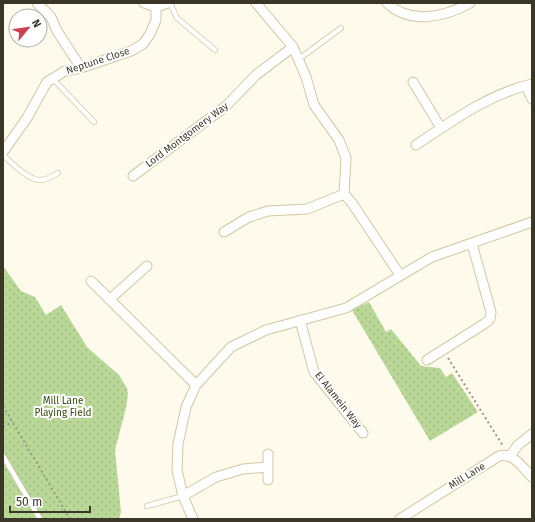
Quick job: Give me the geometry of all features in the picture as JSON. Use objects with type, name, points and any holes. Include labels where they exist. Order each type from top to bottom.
[{"type":"street","points":[[37,3],[52,17],[57,32],[81,68]]},
{"type":"street","points":[[144,3],[156,7],[169,3]]},
{"type":"street","points":[[256,3],[294,47],[314,105],[340,140],[346,158],[344,194],[352,203],[400,275]]},
{"type":"street","points":[[387,3],[395,11],[407,16],[428,17],[456,10],[470,3]]},
{"type":"street","name":"Neptune Close","points":[[3,152],[27,118],[48,82],[65,71],[81,68],[131,51],[143,44],[150,34],[156,20],[156,7]]},
{"type":"street","name":"Lord Montgomery Way","points":[[133,176],[226,106],[256,75],[294,47]]},
{"type":"street","points":[[413,82],[441,128]]},
{"type":"street","points":[[416,145],[482,102],[503,93],[529,85],[532,99]]},
{"type":"street","points":[[224,232],[250,217],[268,211],[307,209],[344,194]]},
{"type":"street","points":[[193,519],[183,496],[177,470],[178,444],[186,407],[196,385],[230,346],[266,330],[346,308],[432,257],[532,222]]},
{"type":"street","points":[[427,360],[490,319],[491,312],[472,244]]},
{"type":"street","points":[[110,299],[147,266]]},
{"type":"street","points":[[91,281],[196,385]]},
{"type":"street","name":"El Alamein Way","points":[[300,320],[314,372],[363,433]]},
{"type":"street","points":[[532,434],[518,445],[510,456],[532,477]]},
{"type":"street","points":[[268,454],[268,480]]},
{"type":"street","name":"Mill Lane","points":[[400,519],[498,456],[510,456]]},
{"type":"street","points":[[183,496],[216,477],[243,469],[268,467]]},
{"type":"lane","points":[[169,3],[177,18],[215,50]]},
{"type":"lane","points":[[299,59],[341,28]]},
{"type":"lane","points":[[53,79],[94,122]]},
{"type":"lane","points":[[3,155],[19,169],[33,178],[40,180],[47,179],[58,173]]},
{"type":"lane","points":[[3,456],[40,519]]},
{"type":"lane","points":[[147,506],[183,496]]},
{"type":"path","points":[[443,350],[510,456]]},
{"type":"path","points":[[3,406],[70,519]]},
{"type":"path","points":[[3,427],[12,422]]},
{"type":"green space","name":"Mill Lane Playing Field","points":[[3,266],[21,291],[35,297],[46,315],[61,305],[87,347],[119,375],[127,388],[128,394],[126,408],[115,450],[121,512],[119,519],[3,519]]},
{"type":"green space","points":[[369,302],[386,332],[391,329],[421,366],[440,368],[446,377],[452,373],[478,412],[430,441],[352,310]]}]
